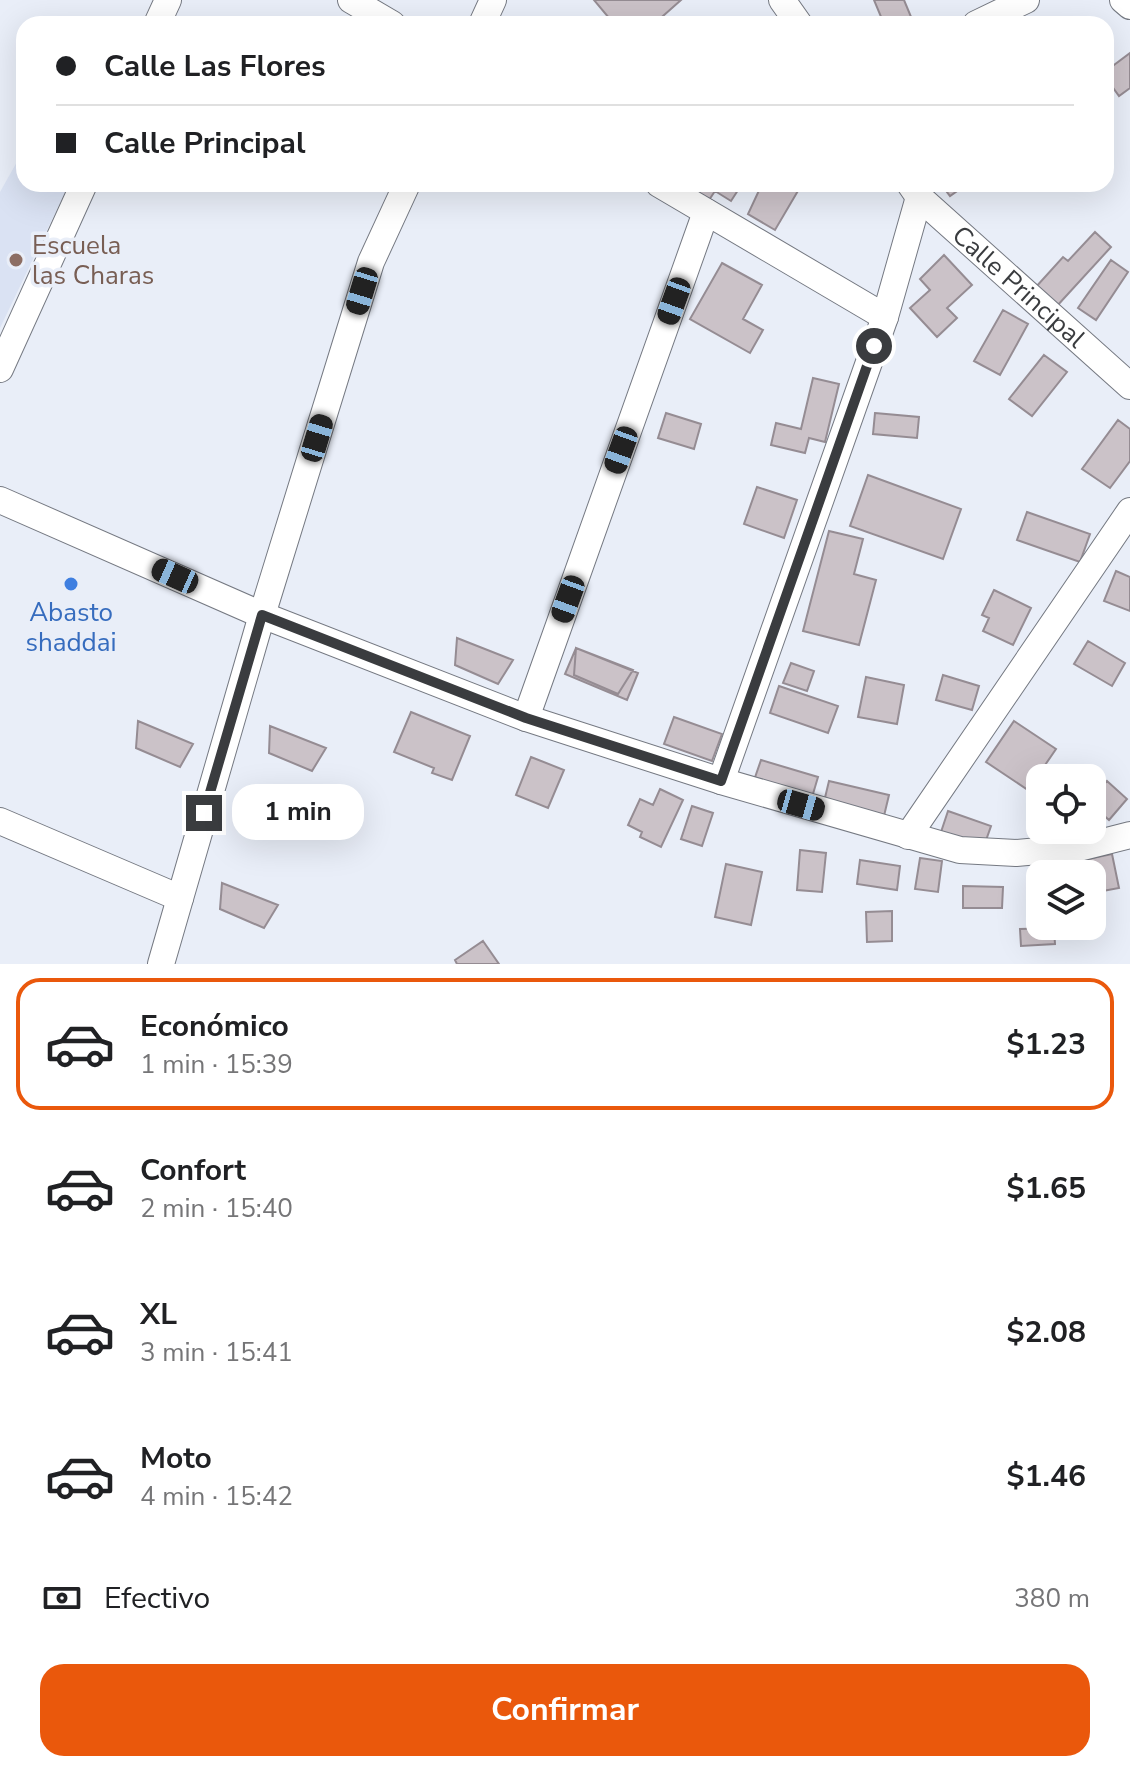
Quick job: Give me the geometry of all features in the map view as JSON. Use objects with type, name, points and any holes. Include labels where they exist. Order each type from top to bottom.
[{"type":"street","points":[[351,0],[378,16]]},
{"type":"street","points":[[993,16],[1026,0]]},
{"type":"street","points":[[1123,0],[1130,6]]},
{"type":"street","points":[[0,369],[80,192]]},
{"type":"street","points":[[161,964],[262,615],[371,262],[403,192]]},
{"type":"street","points":[[672,192],[885,317]]},
{"type":"street","points":[[721,781],[885,317],[915,192]]},
{"type":"street","name":"Calle Principal","points":[[917,192],[1130,386]]},
{"type":"street","points":[[526,718],[706,212]]},
{"type":"street","points":[[0,500],[262,615],[526,718],[721,781],[960,850],[1016,853],[1083,847],[1130,835]]},
{"type":"street","points":[[908,836],[1130,511]]},
{"type":"street","points":[[0,821],[180,898]]},
{"type":"shaded area","name":"Escuela las Charas","points":[[16,164],[16,192],[65,192],[0,328],[0,192]]},
{"type":"building","points":[[594,0],[681,0],[663,16],[607,16]]},
{"type":"building","points":[[874,0],[904,0],[911,16],[881,16]]},
{"type":"building","points":[[1130,53],[1130,88],[1119,96],[1114,89],[1114,65]]},
{"type":"building","points":[[698,192],[714,192],[709,200]]},
{"type":"building","points":[[717,192],[737,192],[731,201]]},
{"type":"building","points":[[758,192],[797,192],[775,230],[748,214]]},
{"type":"building","points":[[1095,232],[1111,247],[1056,307],[1035,288],[1063,257],[1068,261]]},
{"type":"building","points":[[944,255],[972,285],[947,308],[957,318],[937,337],[910,308],[930,290],[920,279]]},
{"type":"building","points":[[1111,260],[1128,272],[1096,320],[1078,308]]},
{"type":"building","points":[[722,263],[762,285],[743,319],[763,330],[750,353],[690,319]]},
{"type":"building","points":[[1003,310],[1028,324],[1000,375],[974,361]]},
{"type":"building","points":[[1044,355],[1067,372],[1032,416],[1009,399]]},
{"type":"building","points":[[813,378],[839,384],[825,442],[809,438],[805,453],[771,445],[776,423],[801,429]]},
{"type":"building","points":[[666,413],[701,424],[694,449],[658,438]]},
{"type":"building","points":[[875,413],[919,417],[917,438],[873,434]]},
{"type":"building","points":[[1118,420],[1130,429],[1130,461],[1110,488],[1082,469]]},
{"type":"building","points":[[868,475],[961,509],[943,559],[850,526]]},
{"type":"building","points":[[757,487],[797,500],[784,538],[744,524]]},
{"type":"building","points":[[1027,512],[1090,534],[1080,562],[1017,540]]},
{"type":"building","points":[[829,531],[863,539],[854,574],[876,580],[859,645],[803,631]]},
{"type":"building","points":[[1116,571],[1130,577],[1130,611],[1104,601]]},
{"type":"building","points":[[994,590],[1031,608],[1013,645],[983,631],[989,618],[982,615]]},
{"type":"building","points":[[457,638],[513,660],[498,684],[455,665]]},
{"type":"building","points":[[1088,641],[1125,663],[1112,686],[1074,664]]},
{"type":"building","points":[[576,648],[633,670],[618,694],[574,675]]},
{"type":"building","points":[[576,648],[638,673],[627,700],[565,674]]},
{"type":"building","points":[[791,663],[814,671],[807,691],[783,683]]},
{"type":"building","points":[[943,675],[979,686],[972,710],[936,700]]},
{"type":"building","points":[[866,677],[904,685],[897,724],[858,717]]},
{"type":"building","points":[[779,686],[838,706],[828,733],[770,713]]},
{"type":"building","points":[[411,712],[470,736],[452,780],[432,773],[434,768],[394,752]]},
{"type":"building","points":[[674,717],[722,734],[712,761],[664,744]]},
{"type":"building","points":[[138,721],[193,744],[180,767],[136,748]]},
{"type":"building","points":[[1014,721],[1056,749],[1046,764],[1026,764],[1026,789],[986,762]]},
{"type":"building","points":[[270,726],[326,748],[312,771],[269,753]]},
{"type":"building","points":[[531,757],[564,770],[548,808],[516,795]]},
{"type":"building","points":[[761,760],[818,777],[810,804],[752,786]]},
{"type":"building","points":[[829,781],[889,795],[883,820],[823,806]]},
{"type":"building","points":[[1106,782],[1127,799],[1109,820],[1106,817]]},
{"type":"building","points":[[660,789],[683,800],[661,847],[640,837],[642,832],[628,825],[640,799],[653,805]]},
{"type":"building","points":[[692,806],[713,813],[702,846],[681,839]]},
{"type":"building","points":[[948,811],[991,826],[984,846],[941,832]]},
{"type":"building","points":[[800,850],[826,853],[822,892],[797,890]]},
{"type":"building","points":[[1112,854],[1119,888],[1106,890],[1106,860],[1083,860]]},
{"type":"building","points":[[920,858],[942,861],[938,892],[915,889]]},
{"type":"building","points":[[860,860],[900,866],[897,890],[857,884]]},
{"type":"building","points":[[726,864],[762,872],[751,925],[715,917]]},
{"type":"building","points":[[222,883],[278,905],[264,928],[220,909]]},
{"type":"building","points":[[963,886],[1003,887],[1002,908],[963,908]]},
{"type":"building","points":[[892,911],[892,941],[867,942],[866,912]]},
{"type":"building","points":[[1020,929],[1026,929],[1026,940],[1055,940],[1055,944],[1021,946]]},
{"type":"building","points":[[483,941],[499,964],[457,964],[455,960]]},
{"type":"place","name":"Escuela las Charas","points":[[16,260]]},
{"type":"place","name":"Abasto shaddai","points":[[71,584]]},
{"type":"route","points":[[204,813],[262,615],[526,718],[721,781],[874,346]]}]
